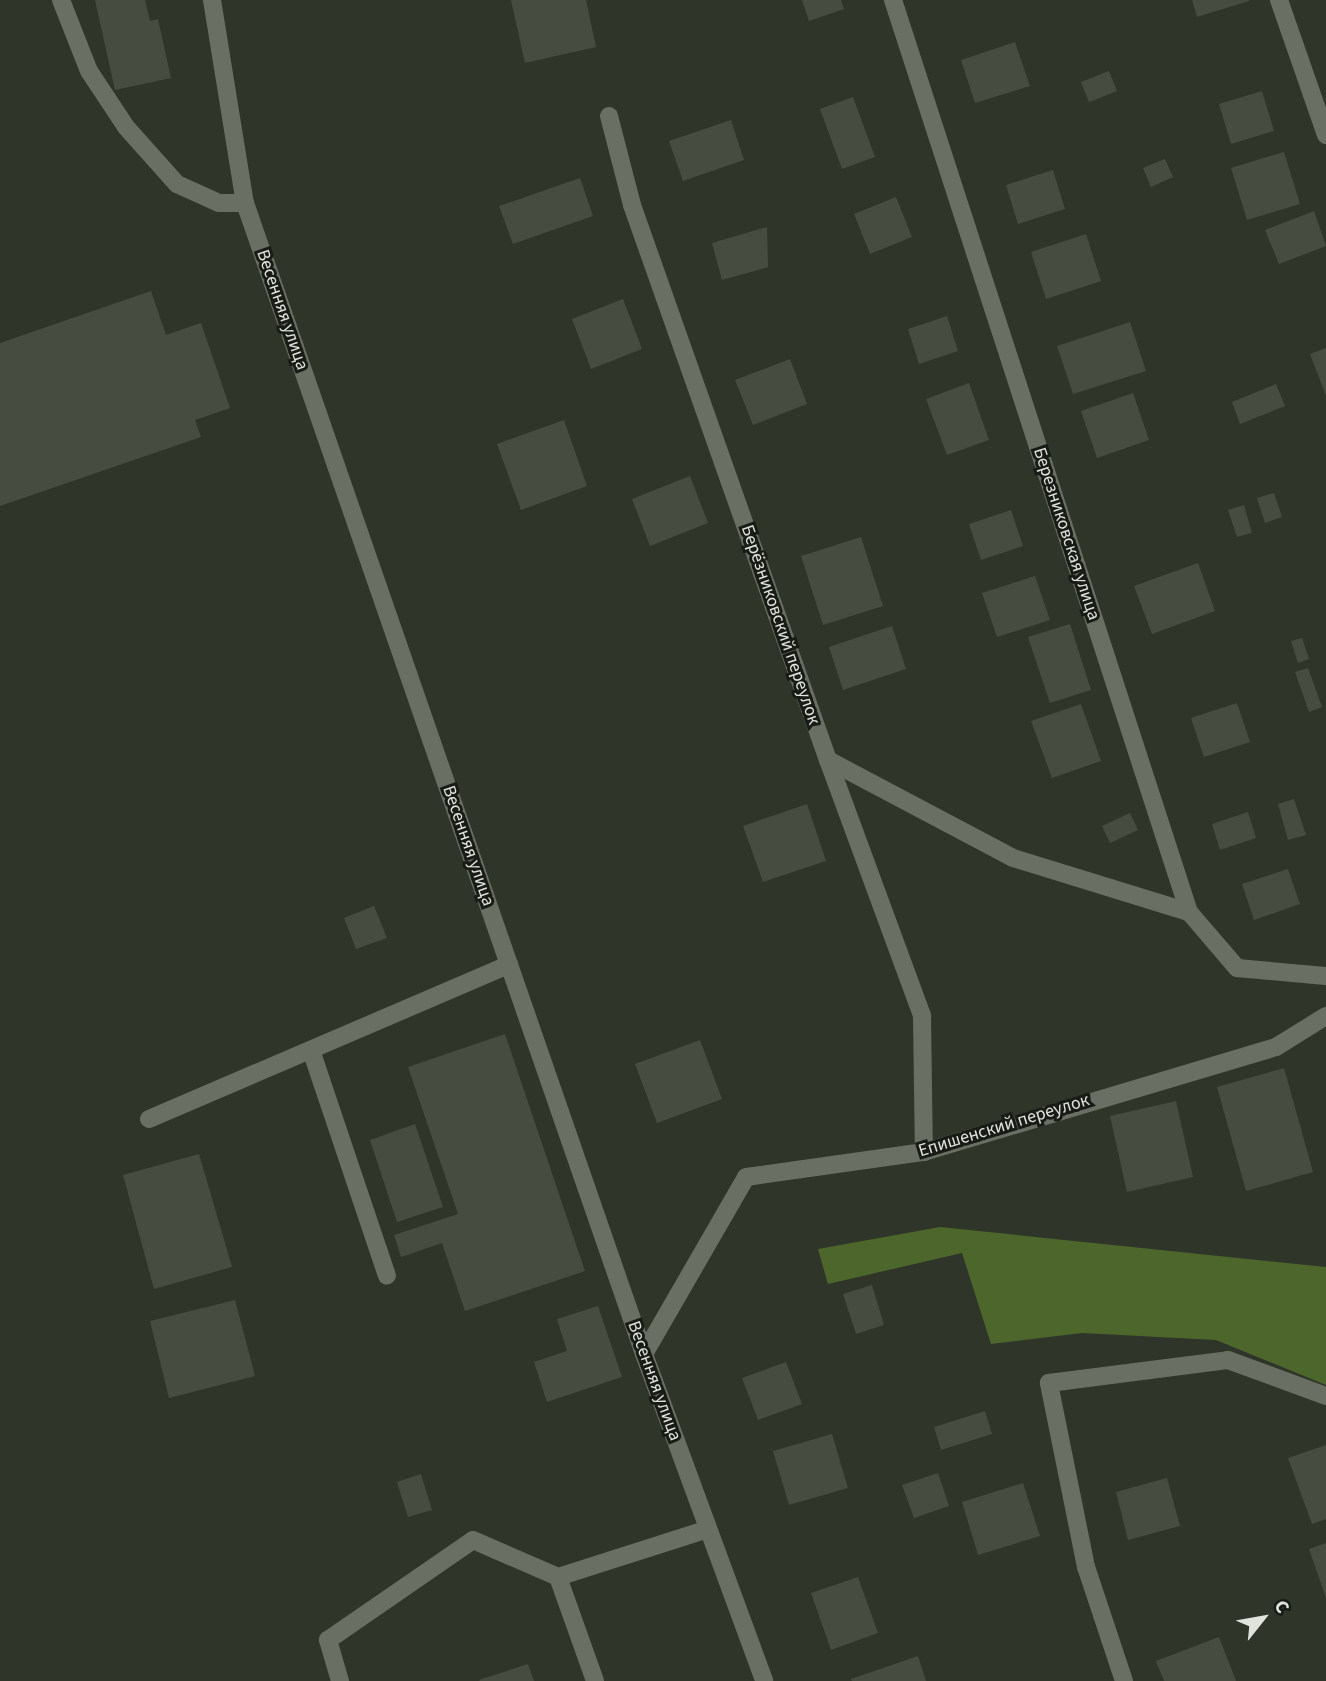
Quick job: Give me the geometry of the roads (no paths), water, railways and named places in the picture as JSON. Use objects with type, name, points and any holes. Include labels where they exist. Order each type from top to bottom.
[{"type":"street","points":[[61,0],[89,71],[126,127],[177,184],[219,203],[245,203]]},
{"type":"street","name":"Весенняя улица","points":[[212,0],[245,203],[644,1354],[764,1681]]},
{"type":"street","name":"Березниковская улица","points":[[893,0],[1189,912],[1237,968],[1326,976]]},
{"type":"street","points":[[1279,0],[1326,135]]},
{"type":"street","name":"Берёзниковский переулок","points":[[609,116],[632,205],[828,760],[922,1016],[924,1153]]},
{"type":"street","points":[[828,760],[1013,858],[1189,912]]},
{"type":"street","points":[[149,1119],[509,965]]},
{"type":"street","name":"Епишенский переулок","points":[[644,1354],[746,1177],[924,1153],[1276,1047],[1326,1016]]},
{"type":"street","points":[[311,1049],[387,1276]]},
{"type":"street","points":[[1124,1681],[1086,1567],[1049,1383],[1228,1360],[1326,1396]]},
{"type":"street","points":[[341,1681],[328,1640],[473,1540],[558,1577],[708,1529]]},
{"type":"street","points":[[558,1577],[595,1681]]}]
